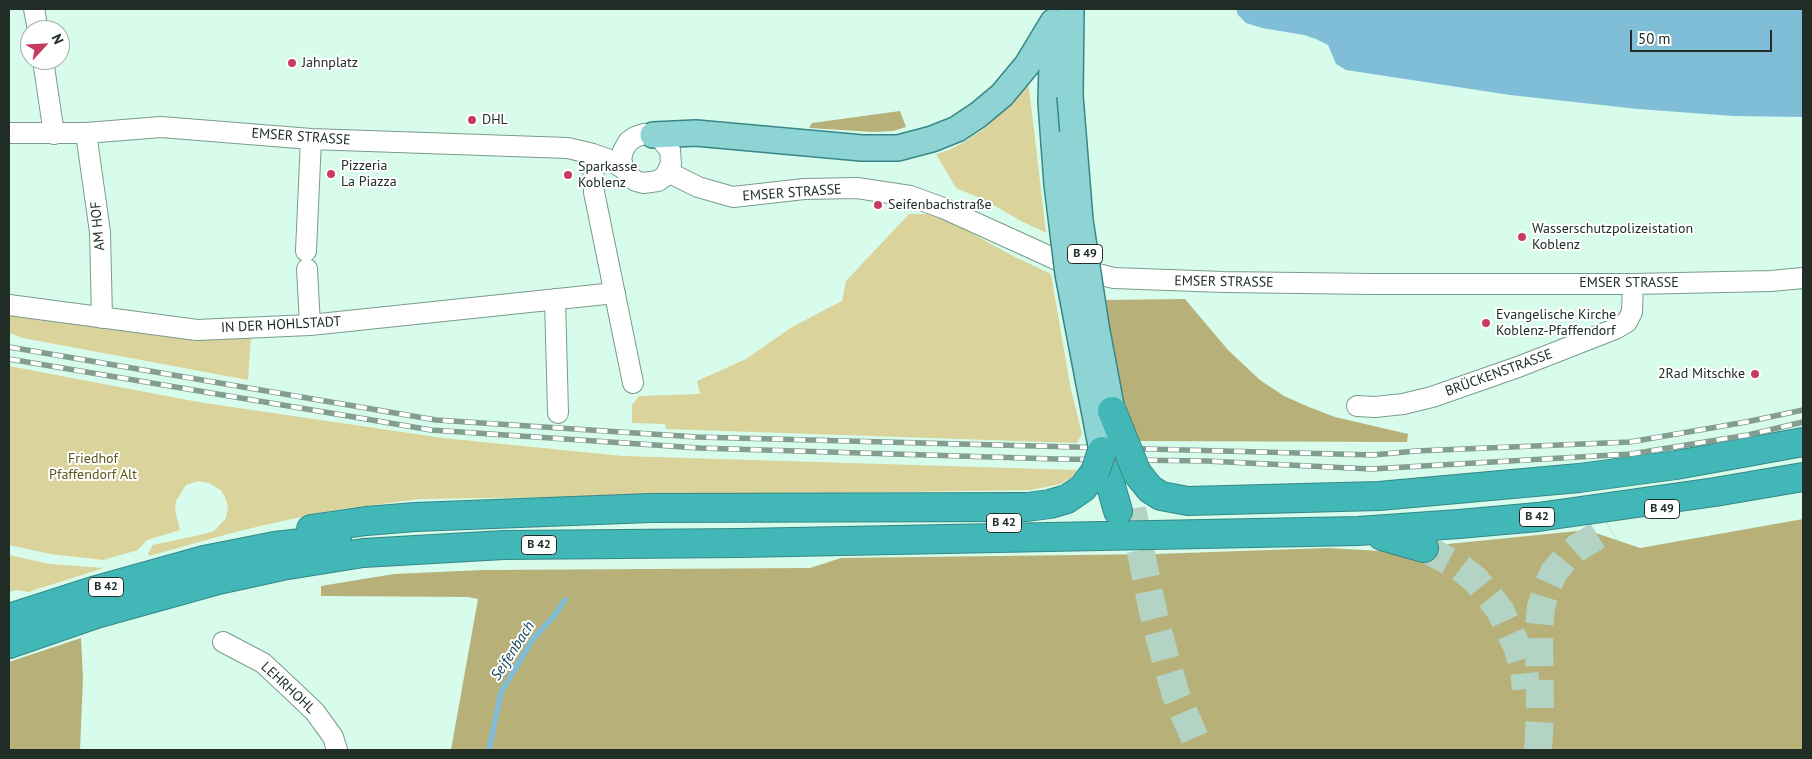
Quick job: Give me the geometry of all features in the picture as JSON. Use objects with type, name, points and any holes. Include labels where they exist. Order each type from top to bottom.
[{"type":"highway","name":"B 49","points":[[1112,411],[1113,468],[1125,510]]},
{"type":"highway","points":[[204,560],[251,544],[294,533],[330,526],[415,517],[651,508],[1041,506],[1059,502],[1076,494],[1113,468],[1161,496],[1188,501],[1378,496],[1579,478],[1676,465],[1803,442]]},
{"type":"highway","name":"B 42","points":[[9,618],[93,591],[204,560],[275,546],[314,541],[482,531],[1289,519],[1434,510],[1623,490],[1803,461]]},
{"type":"highway","name":"B 42","points":[[9,644],[96,614],[218,580],[282,566],[363,552],[504,545],[750,543],[1358,530],[1538,517],[1715,492],[1803,477]]},
{"type":"highway","name":"B 49","points":[[1610,528],[1648,513],[1715,492]]},
{"type":"highway","points":[[1358,530],[1424,548]]},
{"type":"main road","name":"B 49","points":[[1059,13],[1070,96],[1080,220],[1096,326],[1112,411]]},
{"type":"main road","name":"B 49","points":[[1059,13],[1051,102],[1057,184],[1068,274],[1113,468]]},
{"type":"main road","points":[[653,134],[696,133],[862,148],[898,148],[932,139],[957,129],[978,115],[1002,94],[1027,65],[1059,13]]},
{"type":"street","points":[[44,70],[54,134]]},
{"type":"street","name":"EMSER STRASSE","points":[[9,133],[86,133],[160,127],[311,139],[568,148],[592,154],[610,154],[623,160]]},
{"type":"street","name":"AM HOF","points":[[86,133],[100,232],[102,318]]},
{"type":"street","points":[[644,134],[653,134],[660,138],[670,150],[671,164],[668,172],[658,181],[643,183],[629,176],[623,160],[628,142],[644,134]]},
{"type":"street","points":[[310,325],[306,260],[311,139]]},
{"type":"street","points":[[592,154],[594,192],[633,383]]},
{"type":"street","name":"EMSER STRASSE","points":[[668,172],[698,187],[733,197],[804,189],[857,188],[910,196],[943,208],[1077,269],[1114,278],[1238,283],[1632,284],[1771,281],[1803,278]]},
{"type":"street","name":"BRÜCKENSTRASSE","points":[[1357,406],[1375,407],[1403,404],[1432,397],[1518,367],[1615,329],[1626,322],[1632,312],[1632,284]]},
{"type":"street","name":"IN DER HOHLSTADT","points":[[9,305],[197,330],[310,325],[615,293]]},
{"type":"street","points":[[554,299],[558,413]]},
{"type":"street","name":"LEHRHOHL","points":[[223,642],[263,663],[294,692],[315,712],[333,737],[338,750]]},
{"type":"green space","points":[[1028,81],[1046,233],[987,201],[956,188],[936,154],[949,150],[982,130],[1000,114]]},
{"type":"green space","points":[[909,214],[937,214],[1011,255],[1051,274],[1070,385],[1082,434],[1077,443],[666,429],[665,424],[632,423],[632,405],[639,396],[700,394],[697,381],[746,359],[792,327],[842,301],[846,281]]},
{"type":"green space","points":[[9,314],[251,336],[248,380],[23,338],[9,333]]},
{"type":"green space","name":"Friedhof Pfaffendorf Alt","points":[[9,366],[198,402],[443,438],[623,456],[1077,470],[1074,476],[1060,484],[1031,490],[420,499],[335,510],[287,520],[149,556],[148,553],[153,545],[214,531],[226,518],[228,507],[221,490],[209,483],[198,481],[186,485],[176,501],[175,510],[180,530],[147,540],[138,550],[103,560],[50,554],[9,545]]},
{"type":"green space","points":[[9,555],[50,564],[104,568],[28,592],[16,590],[9,592]]},
{"type":"shaded area","points":[[900,111],[906,127],[893,131],[874,132],[809,128],[812,123]]},
{"type":"shaded area","points":[[1185,299],[1228,350],[1260,380],[1284,396],[1335,417],[1408,434],[1407,442],[1134,441],[1128,423],[1104,300]]},
{"type":"shaded area","points":[[1803,519],[1803,750],[451,750],[478,599],[468,597],[321,596],[321,586],[394,574],[483,570],[810,568],[841,558],[1155,554],[1328,548],[1379,551],[1587,530],[1640,548]]},
{"type":"shaded area","points":[[81,638],[83,678],[80,750],[9,750],[9,662]]},
{"type":"water","points":[[1236,9],[1803,9],[1803,117],[1733,116],[1638,109],[1510,95],[1346,70],[1336,64],[1328,45],[1304,35],[1262,28],[1246,23],[1238,15]]},
{"type":"waterway","name":"Seifenbach","points":[[489,750],[501,692],[533,639],[554,616],[565,600]]},
{"type":"tunnel","points":[[1132,509],[1154,616],[1166,661],[1176,695],[1200,750]]},
{"type":"tunnel","points":[[1538,750],[1540,715],[1539,627],[1541,607],[1547,587],[1554,572],[1565,559],[1577,548],[1610,528]]},
{"type":"tunnel","points":[[1424,548],[1458,566],[1475,579],[1500,610],[1518,649],[1524,669],[1526,689]]},
{"type":"railway","points":[[9,347],[436,420],[697,437],[1373,455],[1416,451],[1630,442],[1803,410]]},
{"type":"railway","points":[[9,359],[431,430],[699,448],[1056,459],[1206,461],[1371,469],[1631,454],[1748,435],[1803,422]]},
{"type":"place","name":"Jahnplatz","points":[[292,63]]},
{"type":"place","name":"DHL","points":[[472,120]]},
{"type":"place","name":"Pizzeria La Piazza","points":[[331,174]]},
{"type":"place","name":"Sparkasse Koblenz","points":[[568,175]]},
{"type":"place","name":"Seifenbachstraße","points":[[878,205]]},
{"type":"place","name":"Wasserschutzpolizeistation Koblenz","points":[[1522,237]]},
{"type":"place","name":"Evangelische Kirche Koblenz-Pfaffendorf","points":[[1486,323]]},
{"type":"place","name":"2Rad Mitschke","points":[[1755,374]]}]
